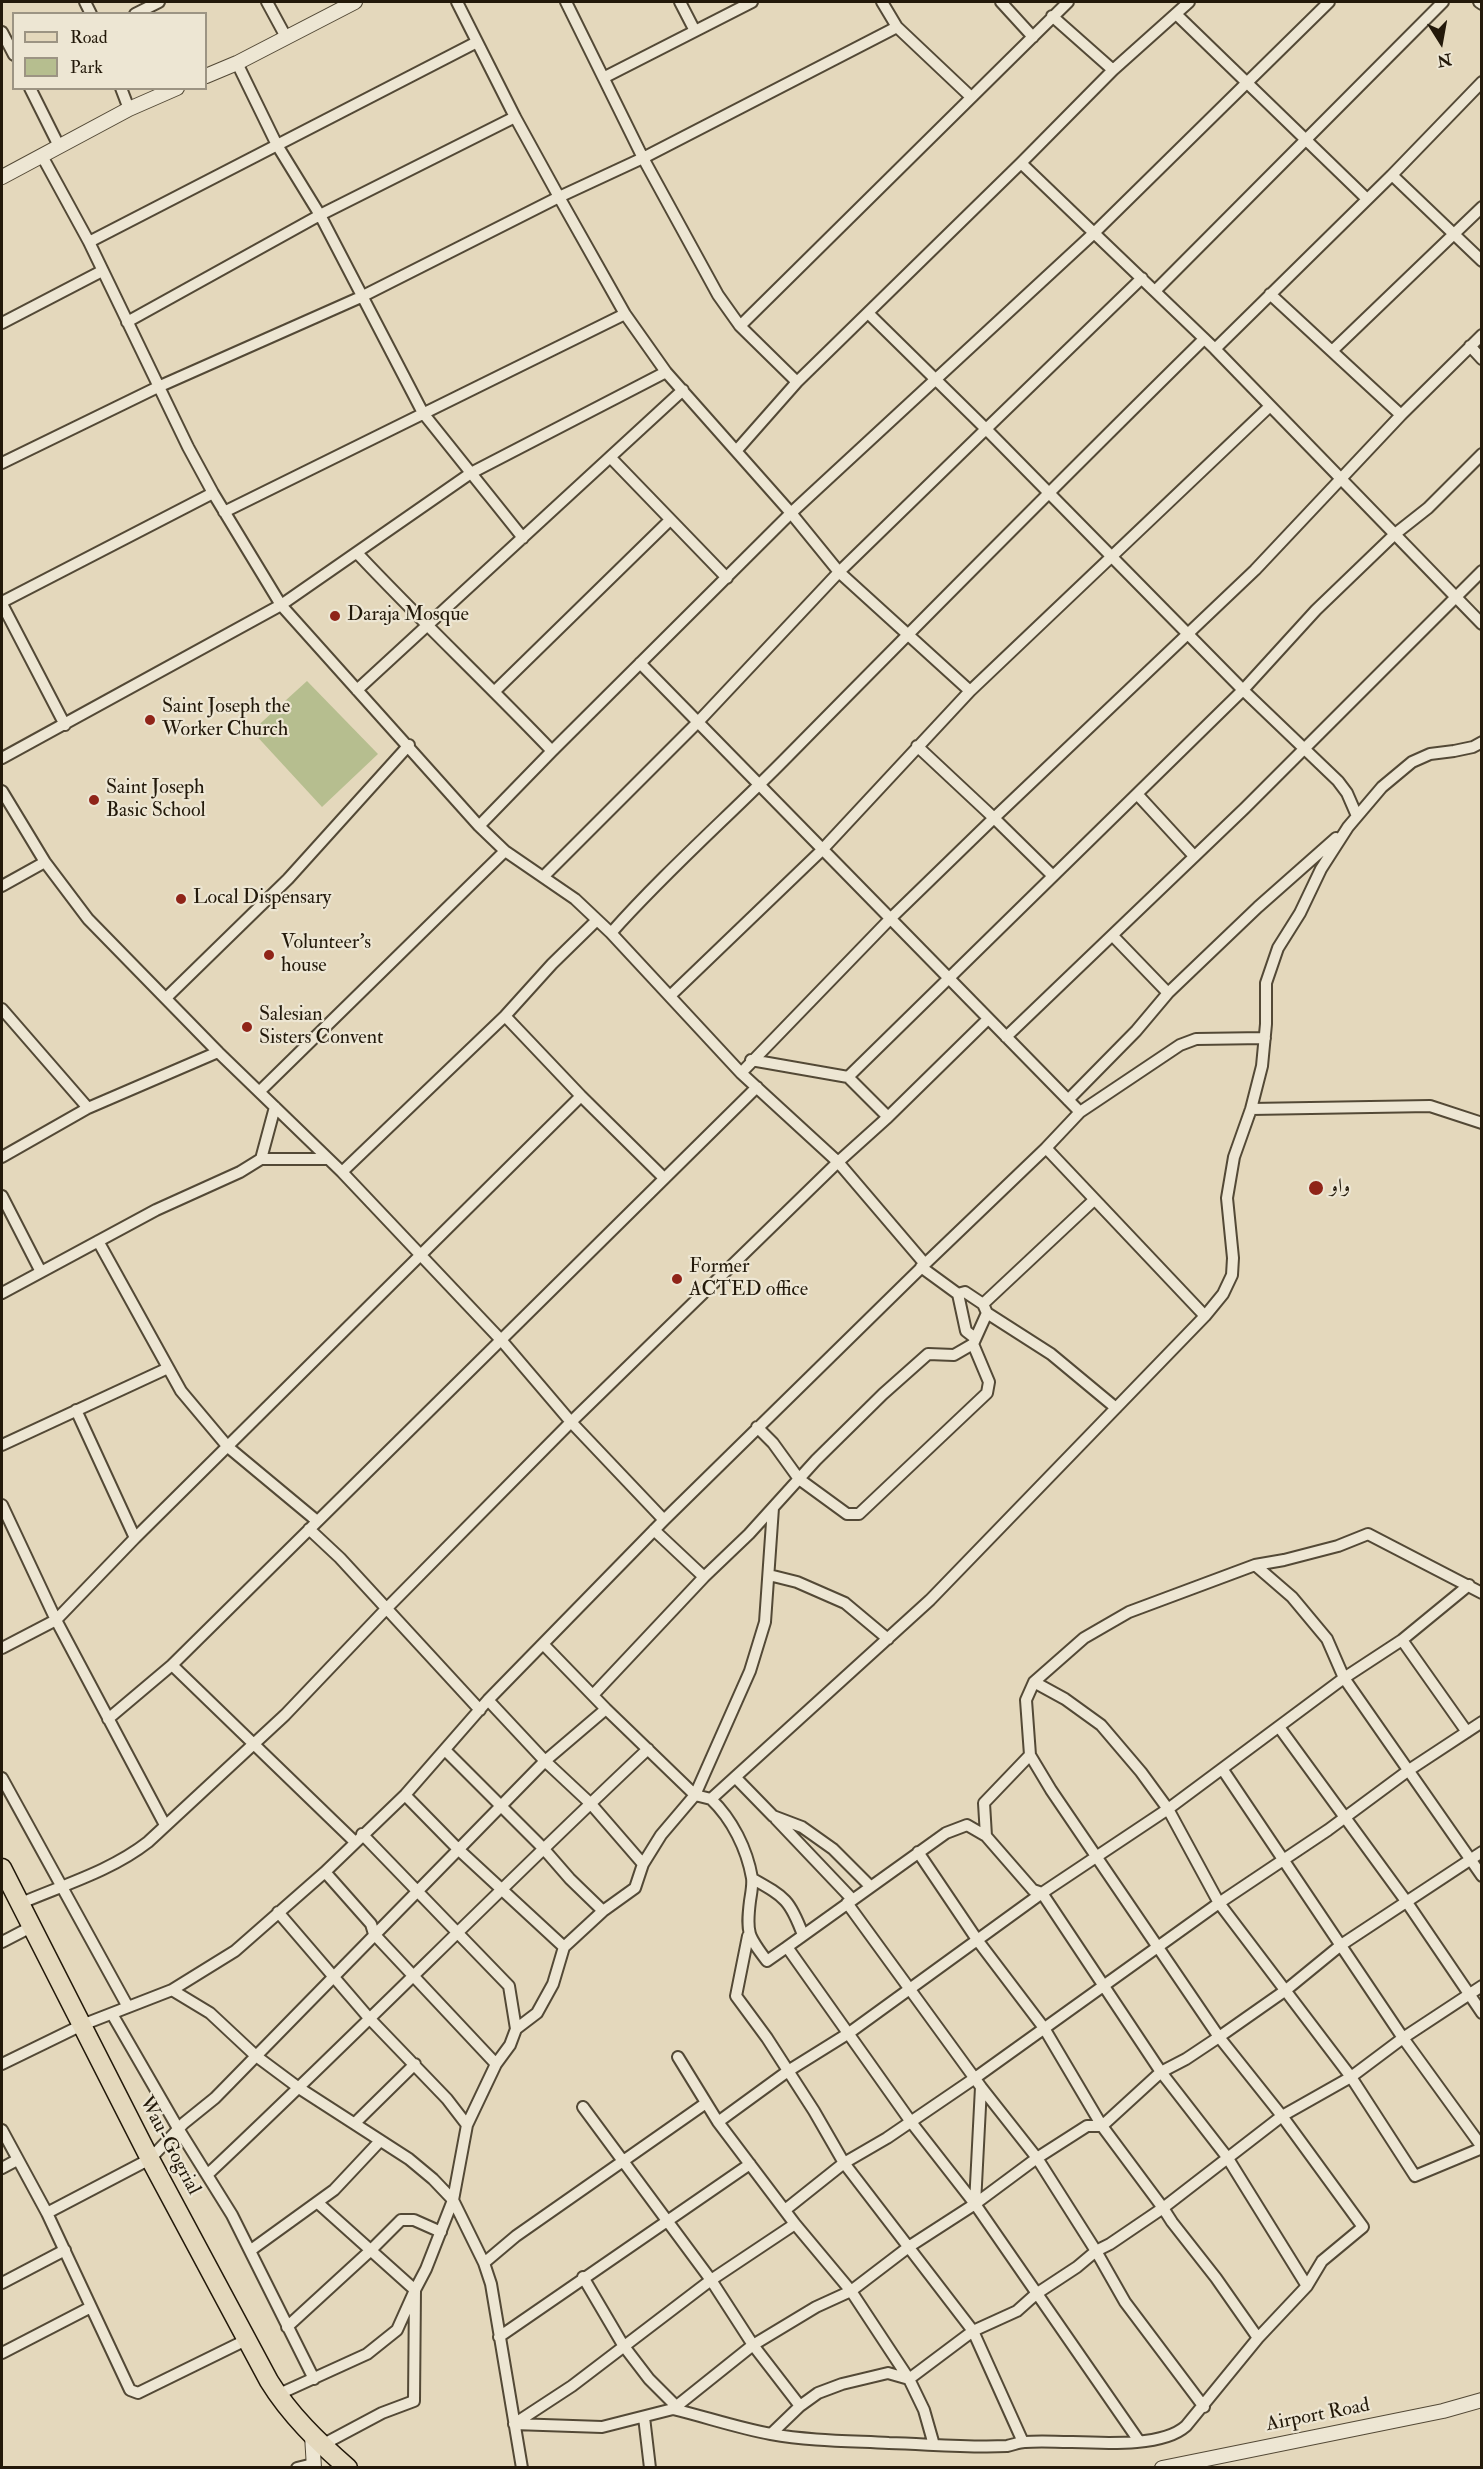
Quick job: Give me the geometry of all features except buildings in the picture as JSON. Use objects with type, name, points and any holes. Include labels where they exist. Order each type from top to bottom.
[{"type":"main road","name":"Wau-Gogrial","points":[[2,1868],[150,2159],[277,2395],[317,2440],[348,2468]]},
{"type":"street","points":[[139,12],[159,2]]},
{"type":"street","points":[[267,2],[286,37]]},
{"type":"street","points":[[207,76],[237,63],[356,2]]},
{"type":"street","points":[[457,2],[515,117],[625,314],[666,372],[737,450],[839,572],[909,633],[970,691]]},
{"type":"street","points":[[568,2],[643,158],[718,295],[740,326],[797,382]]},
{"type":"street","points":[[680,2],[695,31]]},
{"type":"street","points":[[605,77],[752,2]]},
{"type":"street","points":[[882,2],[897,27],[970,96]]},
{"type":"street","points":[[1001,2],[1033,37]]},
{"type":"street","points":[[740,326],[970,96],[1068,2]]},
{"type":"street","points":[[737,450],[797,382],[1021,164],[1113,70],[1189,2]]},
{"type":"street","points":[[479,826],[791,513],[1094,233],[1329,2]]},
{"type":"street","points":[[1155,291],[1443,2]]},
{"type":"street","points":[[1176,14],[1367,199]]},
{"type":"street","points":[[1052,16],[1113,70]]},
{"type":"street","points":[[2,463],[158,387],[361,297],[559,197],[643,158],[897,27]]},
{"type":"street","points":[[2,32],[12,51]]},
{"type":"street","points":[[88,242],[477,42]]},
{"type":"street","points":[[237,63],[277,145],[320,216],[423,412],[523,538]]},
{"type":"street","points":[[1215,350],[1392,175],[1482,82]]},
{"type":"street","points":[[31,90],[59,146]]},
{"type":"street","points":[[122,90],[129,109]]},
{"type":"street","points":[[2,177],[129,109],[172,90]]},
{"type":"street","points":[[127,322],[320,216],[515,117]]},
{"type":"street","points":[[42,156],[88,242],[158,387],[213,493],[281,605],[479,826],[505,851],[575,899],[611,933],[741,1073],[838,1162],[923,1265],[958,1294],[966,1331],[974,1341],[989,1382],[987,1393],[863,1511],[854,1515],[847,1514],[799,1479],[773,1443],[757,1427]]},
{"type":"street","points":[[1021,164],[1204,339],[1341,478],[1454,598],[1482,624]]},
{"type":"street","points":[[1392,175],[1482,261]]},
{"type":"street","points":[[1332,351],[1482,207]]},
{"type":"street","points":[[2,323],[102,272]]},
{"type":"street","points":[[544,876],[699,722],[839,572],[1142,278]]},
{"type":"street","points":[[1270,294],[1401,415]]},
{"type":"street","points":[[868,313],[1113,555],[1303,750],[1338,782],[1347,793],[1357,816]]},
{"type":"street","points":[[225,512],[625,314]]},
{"type":"street","points":[[741,1073],[751,1060],[994,818],[1255,570],[1401,415],[1482,335]]},
{"type":"street","points":[[611,933],[645,895],[758,786],[1048,492],[1204,339]]},
{"type":"street","points":[[1470,346],[1482,359]]},
{"type":"street","points":[[2,758],[281,605],[358,554],[471,473],[666,372]]},
{"type":"street","points":[[357,690],[682,390]]},
{"type":"street","points":[[670,996],[821,851],[970,691],[1270,406]]},
{"type":"street","points":[[848,1077],[1243,690],[1316,610],[1482,454]]},
{"type":"street","points":[[610,457],[726,578]]},
{"type":"street","points":[[65,725],[2,603],[213,493]]},
{"type":"street","points":[[495,691],[669,521]]},
{"type":"street","points":[[358,554],[426,626],[495,691],[552,751]]},
{"type":"street","points":[[1006,1037],[1303,750],[1482,571]]},
{"type":"street","points":[[640,663],[821,851],[1080,1112]]},
{"type":"street","points":[[711,1799],[930,1599],[1205,1316],[1223,1294],[1232,1275],[1233,1258],[1227,1198],[1234,1157],[1251,1109],[1262,1066],[1266,983],[1278,948],[1300,913],[1321,869],[1348,827],[1382,787],[1412,762],[1430,754],[1473,747],[1482,742]]},
{"type":"street","points":[[166,998],[288,879],[408,745]]},
{"type":"street","points":[[917,746],[1053,876]]},
{"type":"street","points":[[2,791],[45,862],[88,919],[218,1052],[342,1172],[502,1341],[571,1422],[664,1520]]},
{"type":"street","points":[[1137,794],[1194,856]]},
{"type":"street","points":[[1068,1100],[1136,1031],[1168,993],[1258,907],[1348,827]]},
{"type":"street","points":[[260,1091],[505,851]]},
{"type":"street","points":[[2,886],[45,862]]},
{"type":"street","points":[[342,1172],[505,1016],[552,964],[597,920]]},
{"type":"street","points":[[1113,936],[1168,993]]},
{"type":"street","points":[[2,1009],[6,1020],[88,1108]]},
{"type":"street","points":[[505,1016],[664,1178]]},
{"type":"street","points":[[19,1904],[134,1853],[165,1825],[285,1715],[571,1422],[987,1019]]},
{"type":"street","points":[[2,2064],[82,2025],[172,1990],[235,1951],[405,1796],[488,1700],[654,1530],[923,1265],[1046,1148],[1080,1112],[1180,1045],[1196,1040],[1265,1038]]},
{"type":"street","points":[[2,1156],[88,1108],[218,1052]]},
{"type":"street","points":[[751,1060],[848,1077],[888,1117]]},
{"type":"street","points":[[108,1719],[172,1665],[757,1087]]},
{"type":"street","points":[[2,1648],[56,1620],[135,1538],[581,1096]]},
{"type":"street","points":[[1251,1109],[1430,1106],[1482,1123]]},
{"type":"street","points":[[261,1158],[275,1107]]},
{"type":"street","points":[[1046,1148],[1205,1316]]},
{"type":"street","points":[[2,1293],[156,1210],[240,1172],[261,1158],[328,1159]]},
{"type":"street","points":[[2,1196],[41,1272]]},
{"type":"street","points":[[593,1695],[704,1577],[883,1394],[928,1354],[954,1355],[974,1341],[985,1309],[1094,1200]]},
{"type":"street","points":[[98,1241],[166,1369],[181,1391],[228,1447],[313,1525],[386,1609],[480,1710]]},
{"type":"street","points":[[958,1294],[965,1292],[985,1309],[1051,1354],[1116,1408]]},
{"type":"street","points":[[2,1445],[166,1369]]},
{"type":"street","points":[[76,1410],[135,1538]]},
{"type":"street","points":[[2,1505],[56,1620],[165,1825]]},
{"type":"street","points":[[516,2029],[537,2013],[553,1984],[564,1947],[603,1911],[635,1888],[643,1864],[661,1835],[695,1795],[750,1671],[765,1622],[773,1508]]},
{"type":"street","points":[[654,1530],[704,1577]]},
{"type":"street","points":[[583,2277],[623,2345],[675,2408],[771,2434],[832,2440],[1010,2446],[1023,2442],[1098,2443],[1139,2440],[1179,2433],[1204,2407],[1258,2338],[1307,2286],[1322,2261],[1363,2227],[1282,2116],[1220,2037],[1095,1858],[1030,1755],[1026,1700],[1034,1682],[1084,1638],[1129,1612],[1255,1565],[1306,1554],[1368,1534],[1482,1593]]},
{"type":"street","points":[[1255,1565],[1292,1597],[1327,1639],[1344,1678],[1482,1876]]},
{"type":"street","points":[[769,1575],[797,1582],[845,1603],[888,1639]]},
{"type":"street","points":[[718,2122],[788,2071],[849,2033],[1042,1893],[1223,1770],[1344,1678],[1402,1640],[1469,1585]]},
{"type":"street","points":[[785,2210],[844,2163],[978,2082],[1044,2028],[1219,1903],[1345,1817],[1409,1770],[1476,1729],[1402,1640]]},
{"type":"street","points":[[543,1644],[695,1795],[711,1799],[727,1814],[744,1851],[753,1879],[748,1915],[748,1936],[736,1996],[788,2071],[844,2163],[910,2246],[972,2331],[1023,2442]]},
{"type":"street","points":[[172,1665],[254,1743],[417,1890],[509,1986],[516,2029],[510,2045],[496,2064],[467,2125],[453,2200],[426,2269],[397,2330],[367,2354],[277,2395]]},
{"type":"street","points":[[1034,1682],[1065,1699],[1101,1725],[1141,1772],[1168,1809],[1219,1903],[1351,2077],[1415,2176],[1482,2147],[1402,2038],[1223,1770]]},
{"type":"street","points":[[488,1700],[545,1761],[591,1804],[643,1864]]},
{"type":"street","points":[[47,2213],[150,2159],[335,1977],[374,1934],[545,1761],[606,1709]]},
{"type":"street","points":[[1279,1727],[1406,1901],[1482,2013]]},
{"type":"street","points":[[207,2175],[458,1933],[501,1888],[648,1749]]},
{"type":"street","points":[[445,1750],[603,1911]]},
{"type":"street","points":[[986,1836],[984,1803],[1030,1755]]},
{"type":"street","points":[[735,1777],[849,1901],[978,2082],[1037,2158],[1096,2251],[1125,2302],[1204,2407]]},
{"type":"street","points":[[2,1778],[128,2007]]},
{"type":"street","points":[[405,1796],[459,1850],[564,1947]]},
{"type":"street","points":[[773,1816],[802,1827],[833,1849],[870,1886]]},
{"type":"street","points":[[748,1936],[767,1961],[946,1833],[967,1826],[986,1836],[1033,1890],[1042,1893],[1161,2072],[1227,2157],[1307,2286]]},
{"type":"street","points":[[918,1852],[978,1941],[1044,2028],[1102,2126],[1258,2338]]},
{"type":"street","points":[[514,2424],[602,2427],[675,2408],[693,2396],[753,2345],[816,2307],[851,2291],[910,2246],[1087,2126],[1102,2126],[1161,2072],[1186,2060],[1220,2037],[1286,1990],[1341,1945],[1482,1852]]},
{"type":"street","points":[[324,1872],[371,1924],[374,1934],[415,1974],[496,2064]]},
{"type":"street","points":[[753,1879],[781,1894],[793,1909],[803,1935]]},
{"type":"street","points":[[278,1912],[369,2018],[415,2064],[467,2125]]},
{"type":"street","points":[[2,1942],[32,1927]]},
{"type":"street","points":[[787,1947],[911,2122],[975,2204],[1139,2440]]},
{"type":"street","points":[[909,2379],[972,2331],[1017,2311],[1036,2294],[1077,2267],[1096,2251],[1163,2208],[1282,2116],[1351,2077],[1402,2038],[1482,1986]]},
{"type":"street","points":[[172,1990],[210,2013],[256,2056],[299,2088],[409,2159],[453,2200],[484,2263],[490,2284],[522,2468]]},
{"type":"street","points":[[112,2014],[251,2250],[314,2379]]},
{"type":"street","points":[[678,2057],[718,2122],[795,2224],[851,2291],[909,2379],[924,2410],[934,2445]]},
{"type":"street","points":[[355,2123],[415,2064]]},
{"type":"street","points":[[975,2204],[978,2082]]},
{"type":"street","points":[[484,2263],[516,2236],[706,2103]]},
{"type":"street","points":[[583,2107],[711,2280],[753,2345],[800,2406]]},
{"type":"street","points":[[2,2130],[47,2213],[130,2390],[138,2393],[246,2340]]},
{"type":"street","points":[[251,2250],[334,2190],[380,2141]]},
{"type":"street","points":[[2,2168],[17,2160]]},
{"type":"street","points":[[499,2337],[750,2164]]},
{"type":"street","points":[[297,2468],[313,2466],[317,2440],[414,2401],[415,2290],[318,2203]]},
{"type":"street","points":[[287,2327],[401,2220],[414,2220],[441,2232]]},
{"type":"street","points":[[514,2424],[572,2386],[711,2280],[795,2224]]},
{"type":"street","points":[[2,2283],[64,2250]]},
{"type":"street","points":[[2,2353],[91,2307]]},
{"type":"street","points":[[771,2434],[800,2406],[818,2393],[888,2373],[909,2379]]},
{"type":"street","name":"Airport Road","points":[[1162,2468],[1443,2411],[1482,2400]]},
{"type":"street","points":[[644,2417],[650,2468]]},
{"type":"green space","points":[[307,681],[378,754],[322,807],[252,731]]},
{"type":"place","name":"Daraja Mosque","points":[[335,616]]},
{"type":"place","name":"Saint Joseph the Worker Church","points":[[150,720]]},
{"type":"place","name":"Saint Joseph Basic School","points":[[94,800]]},
{"type":"place","name":"Local Dispensary","points":[[181,899]]},
{"type":"place","name":"Volunteer's house","points":[[269,955]]},
{"type":"place","name":"Salesian Sisters Convent","points":[[247,1027]]},
{"type":"place","name":"واو","points":[[1316,1188]]},
{"type":"place","name":"Former ACTED office","points":[[677,1279]]}]
